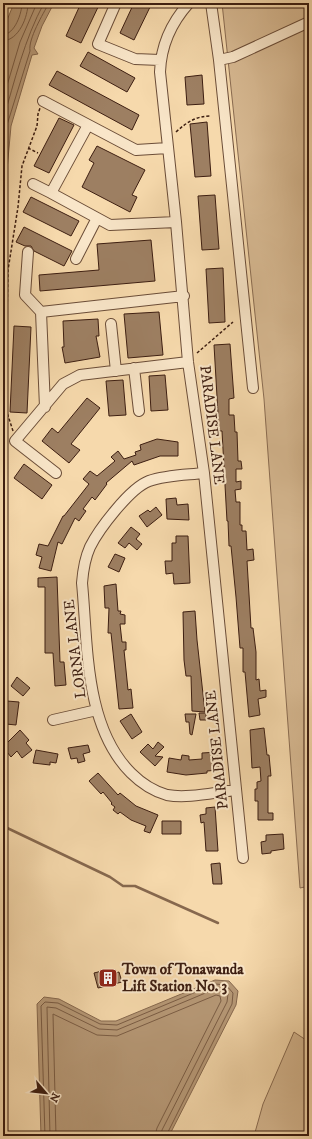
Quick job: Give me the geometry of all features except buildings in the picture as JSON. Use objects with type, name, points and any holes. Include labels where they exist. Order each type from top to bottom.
[{"type":"street","points":[[116,3],[98,44],[135,59],[160,60]]},
{"type":"street","name":"PARADISE LANE","points":[[189,3],[175,20],[168,34],[160,60],[160,72],[184,296],[188,362],[204,473],[243,858]]},
{"type":"street","points":[[211,3],[219,60],[253,388]]},
{"type":"street","points":[[219,60],[233,57],[309,22]]},
{"type":"street","points":[[43,101],[136,150],[168,148]]},
{"type":"street","points":[[51,193],[88,125]]},
{"type":"street","points":[[33,184],[110,225],[176,222]]},
{"type":"street","points":[[76,259],[97,218]]},
{"type":"street","points":[[28,252],[25,295],[41,312],[45,407]]},
{"type":"street","points":[[41,312],[184,296]]},
{"type":"street","points":[[111,324],[116,370]]},
{"type":"street","points":[[56,473],[15,441],[63,384],[80,374],[188,362]]},
{"type":"street","points":[[134,368],[140,411]]},
{"type":"street","name":"LORNA LANE","points":[[204,473],[160,478],[137,488],[130,494],[97,535],[90,547],[83,569],[82,583],[92,690],[102,727],[118,757],[137,779],[149,787],[168,795],[179,796],[236,790]]},
{"type":"street","points":[[53,720],[97,710]]},
{"type":"path","points":[[15,441],[5,406],[8,270],[18,207],[22,166],[37,126],[38,114],[43,101]]},
{"type":"path","points":[[175,133],[188,122],[200,116],[211,116]]},
{"type":"path","points":[[28,148],[38,153]]},
{"type":"path","points":[[188,362],[233,322]]},
{"type":"shaded area","points":[[222,3],[309,3],[309,886],[300,888],[264,399]]},
{"type":"shaded area","points":[[294,1032],[309,1042],[309,1136],[254,1136],[263,1104]]},
{"type":"water","points":[[14,3],[54,3],[42,26],[34,48],[38,54],[32,55],[11,126],[3,214],[3,30]]},
{"type":"water","points":[[215,980],[229,981],[238,991],[236,1005],[169,1136],[41,1136],[37,1004],[44,997],[59,999],[101,1021],[116,1021]]},
{"type":"waterway","points":[[3,826],[110,877],[123,886],[135,886],[218,923]]},
{"type":"place","name":"Town of Tonawanda Lift Station No. 3","points":[[108,978]]}]
